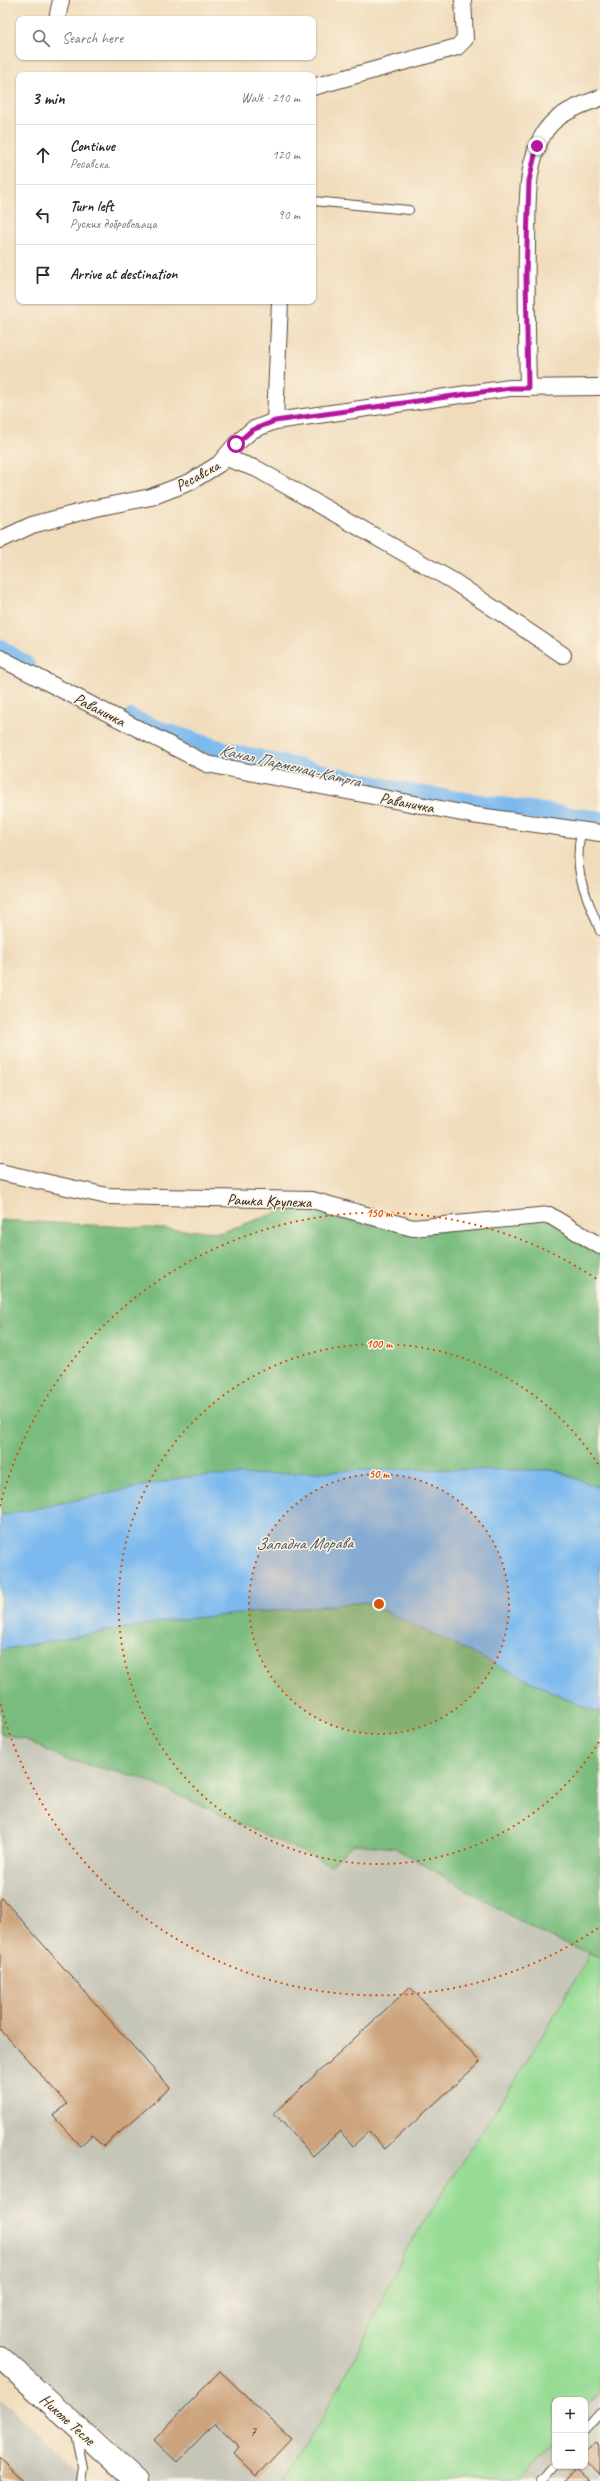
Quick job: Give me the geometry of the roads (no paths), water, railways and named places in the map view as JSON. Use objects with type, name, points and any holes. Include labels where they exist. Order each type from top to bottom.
[{"type":"street","points":[[58,16],[61,0]]},
{"type":"street","points":[[316,86],[457,47],[465,39],[463,0]]},
{"type":"street","points":[[528,388],[526,276],[529,181],[537,146],[547,129],[575,107],[600,98]]},
{"type":"street","points":[[275,421],[280,304]]},
{"type":"street","name":"Ресавска","points":[[0,540],[32,525],[96,508],[151,497],[190,482],[226,458],[236,444],[252,430],[275,421],[510,388],[600,387]]},
{"type":"street","points":[[226,458],[257,469],[454,581],[563,655]]},
{"type":"street","name":"Раваничка","points":[[0,658],[207,764],[472,815],[600,833]]},
{"type":"street","name":"Рашка Крупежа","points":[[0,1172],[107,1196],[312,1200],[413,1228],[549,1215],[600,1246]]},
{"type":"street","name":"Николе Тесле","points":[[0,2357],[136,2481]]},
{"type":"lane","points":[[316,201],[409,210]]},
{"type":"lane","points":[[581,831],[577,854],[578,872],[600,931]]},
{"type":"lane","points":[[588,2427],[600,2413]]},
{"type":"lane","points":[[73,2423],[83,2467],[81,2481]]},
{"type":"lane","points":[[541,2481],[552,2468]]},
{"type":"water","name":"Западна Морава","points":[[392,1469],[555,1470],[600,1488],[600,1713],[584,1707],[366,1602],[173,1620],[0,1650],[0,1516],[186,1477]]},
{"type":"waterway","name":"Канал Парменац-Катрга","points":[[0,648],[26,665]]},
{"type":"waterway","name":"Канал Парменац-Катрга","points":[[131,718],[157,729],[230,752],[416,794],[600,820]]}]
